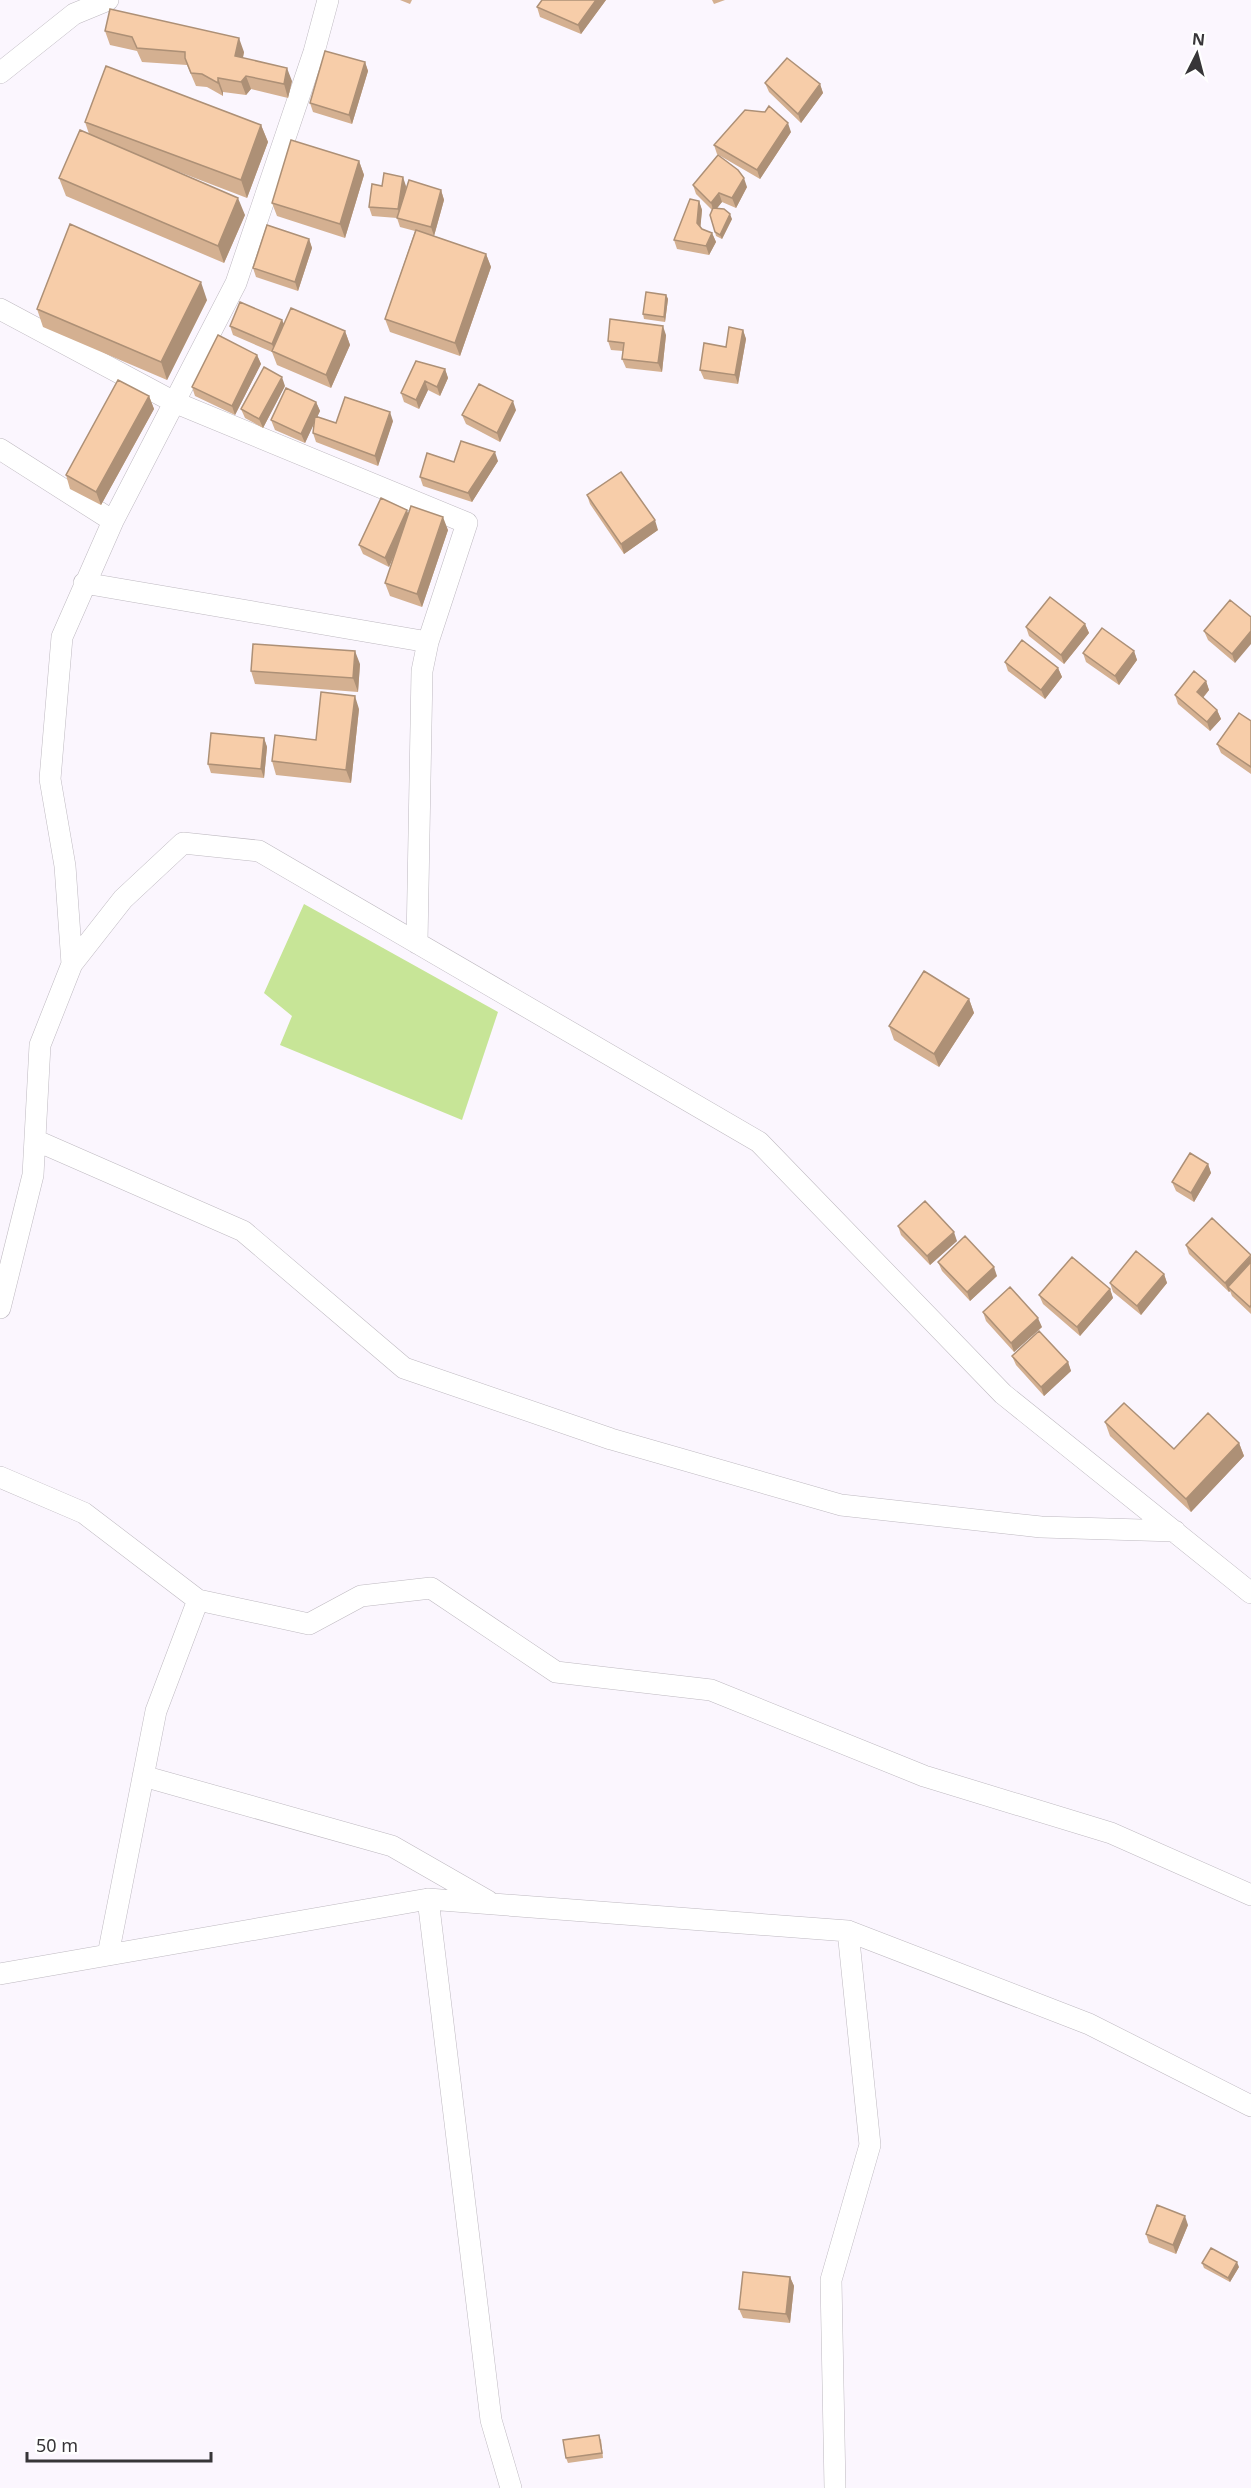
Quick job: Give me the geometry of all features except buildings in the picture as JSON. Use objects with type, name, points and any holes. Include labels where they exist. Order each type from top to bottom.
[{"type":"street","points":[[0,74],[74,14],[108,0]]},
{"type":"street","points":[[72,964],[65,866],[50,779],[62,637],[113,521],[236,284],[314,52],[328,0]]},
{"type":"street","points":[[0,309],[174,402],[467,523],[428,642],[422,671],[417,943]]},
{"type":"street","points":[[0,449],[113,521]]},
{"type":"street","points":[[84,583],[428,642]]},
{"type":"street","points":[[0,1308],[33,1175],[40,1045],[72,964],[123,899],[183,843],[259,851],[759,1142],[1003,1394],[1251,1593]]},
{"type":"street","points":[[35,1140],[243,1231],[404,1368],[469,1391],[610,1439],[841,1505],[1041,1527],[1175,1531]]},
{"type":"street","points":[[0,1477],[84,1513],[198,1600],[309,1624],[361,1596],[431,1588],[556,1672],[711,1690],[924,1776],[1111,1833],[1251,1895]]},
{"type":"street","points":[[108,1955],[156,1711],[198,1600]]},
{"type":"street","points":[[143,1776],[392,1846],[494,1904]]},
{"type":"street","points":[[428,1899],[491,2420],[511,2488]]},
{"type":"street","points":[[0,1974],[428,1899],[848,1931],[1089,2024],[1251,2106]]},
{"type":"street","points":[[835,2488],[831,2280],[870,2145],[848,1931]]},
{"type":"green space","points":[[304,904],[498,1012],[462,1120],[280,1045],[292,1016],[264,993]]}]
